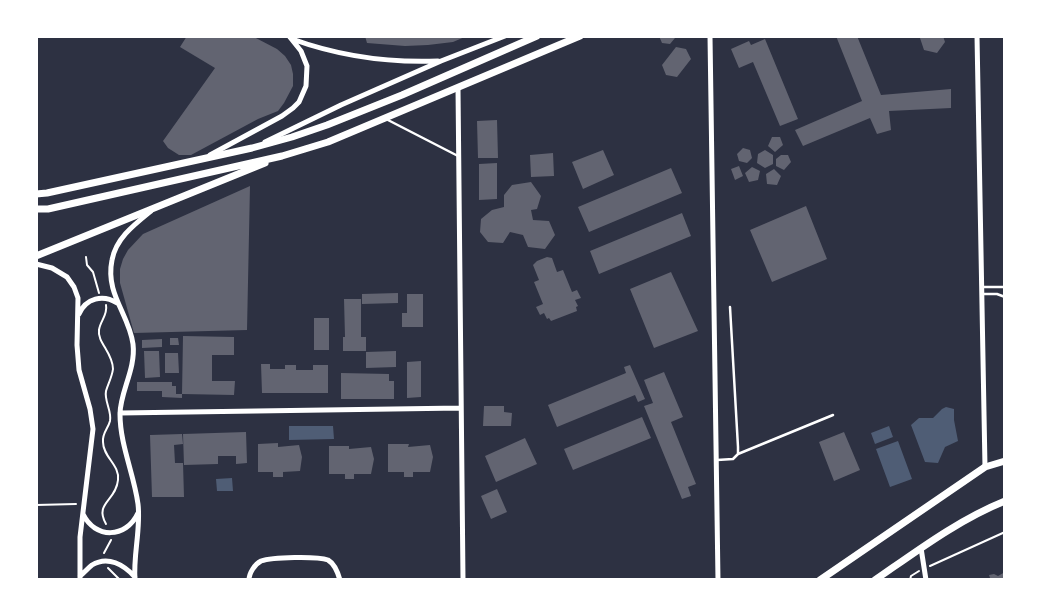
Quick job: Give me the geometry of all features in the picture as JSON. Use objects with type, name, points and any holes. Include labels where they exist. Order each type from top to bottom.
[{"type":"main road","points":[[36,194],[252,148],[327,125],[538,36]]},
{"type":"main road","points":[[36,209],[48,209],[282,156],[328,142],[580,36]]},
{"type":"main road","points":[[36,256],[282,156]]},
{"type":"main road","points":[[820,580],[985,467],[1005,461]]},
{"type":"main road","points":[[875,580],[921,548],[982,510],[1005,501]]},
{"type":"street","points":[[252,148],[341,105],[441,61],[505,36]]},
{"type":"street","points":[[710,36],[718,580]]},
{"type":"street","points":[[976,36],[985,467]]},
{"type":"street","points":[[290,38],[318,48],[358,57],[400,61],[441,61]]},
{"type":"street","points":[[205,158],[282,116],[299,102],[306,86],[308,73],[305,59],[290,38]]},
{"type":"street","points":[[458,88],[463,580]]},
{"type":"street","points":[[135,578],[139,532],[138,502],[126,458],[120,413],[132,365],[133,345],[131,334],[118,304],[110,273],[112,258],[121,239],[153,209]]},
{"type":"street","points":[[36,264],[52,268],[67,277],[74,287],[78,298],[77,345],[79,370],[90,409],[93,428],[80,537],[80,578]]},
{"type":"street","points":[[78,316],[86,303],[93,299],[107,298],[118,304]]},
{"type":"street","points":[[120,413],[461,408]]},
{"type":"street","points":[[82,514],[86,521],[94,528],[111,532],[120,531],[128,527],[134,521],[138,512]]},
{"type":"street","points":[[921,548],[926,580]]},
{"type":"street","points":[[249,580],[254,567],[262,561],[292,556],[328,560],[336,569],[340,580]]},
{"type":"street","points":[[80,578],[92,564],[105,561],[120,564],[135,578]]},
{"type":"lane","points":[[384,118],[458,156]]},
{"type":"lane","points":[[981,287],[1005,287]]},
{"type":"lane","points":[[981,294],[997,294],[1005,297]]},
{"type":"lane","points":[[730,307],[738,454]]},
{"type":"lane","points":[[716,460],[733,459],[738,454],[833,415]]},
{"type":"path","points":[[86,257],[87,265],[93,272],[107,310],[99,330],[99,336],[110,354],[113,370],[106,392],[110,419],[103,434],[102,442],[105,454],[115,466],[118,478],[115,491],[102,508],[101,513],[111,532],[111,540],[104,551],[105,561],[107,567],[120,580]]},
{"type":"path","points":[[36,505],[84,504]]},
{"type":"path","points":[[910,580],[911,576],[924,568],[942,562],[1005,532]]},
{"type":"water","points":[[946,407],[954,409],[958,441],[945,447],[938,463],[925,462],[911,425],[919,418],[933,418]]},
{"type":"water","points":[[289,426],[333,426],[334,439],[289,440]]},
{"type":"water","points":[[889,426],[893,437],[875,444],[871,433]]},
{"type":"water","points":[[898,441],[912,479],[890,487],[876,449]]},
{"type":"water","points":[[232,478],[233,491],[217,491],[216,479]]},
{"type":"building","points":[[187,36],[252,36],[277,49],[285,56],[291,65],[293,86],[278,111],[258,119],[191,155],[179,155],[168,148],[163,141],[215,68],[180,47]]},
{"type":"building","points":[[365,36],[467,36],[453,42],[405,46],[367,43]]},
{"type":"building","points":[[659,36],[674,36],[675,38],[670,44],[662,43]]},
{"type":"building","points":[[836,36],[857,36],[881,95],[951,89],[951,108],[889,111],[891,130],[877,134],[870,118],[803,146],[795,130],[862,101]]},
{"type":"building","points":[[921,36],[943,36],[945,42],[937,53],[924,50]]},
{"type":"building","points":[[765,39],[798,119],[780,126],[753,62],[739,68],[731,49],[749,41],[751,45]]},
{"type":"building","points":[[676,47],[686,49],[691,59],[677,77],[666,75],[662,65]]},
{"type":"building","points":[[497,120],[498,158],[478,158],[477,121]]},
{"type":"building","points":[[772,137],[780,137],[783,145],[775,152],[768,146]]},
{"type":"building","points":[[743,148],[750,150],[752,158],[747,163],[739,161],[737,154]]},
{"type":"building","points":[[603,150],[614,175],[583,189],[572,162]]},
{"type":"building","points":[[765,150],[773,155],[773,164],[765,168],[757,163],[758,154]]},
{"type":"building","points":[[553,153],[554,176],[531,177],[530,155]]},
{"type":"building","points":[[781,155],[788,155],[791,162],[784,170],[776,166],[776,159]]},
{"type":"building","points":[[497,163],[497,199],[479,200],[479,164]]},
{"type":"building","points":[[739,166],[743,176],[735,180],[731,169]]},
{"type":"building","points":[[752,167],[760,171],[758,180],[749,182],[745,173]]},
{"type":"building","points":[[671,168],[682,193],[589,232],[578,207]]},
{"type":"building","points":[[774,169],[781,176],[777,185],[767,184],[766,174]]},
{"type":"building","points":[[531,182],[541,196],[537,209],[531,210],[533,220],[549,221],[555,235],[545,249],[528,247],[523,235],[510,232],[503,243],[488,242],[480,232],[481,219],[492,210],[504,207],[504,195],[512,185]]},
{"type":"building","points":[[250,186],[247,330],[134,333],[120,283],[120,269],[128,250],[143,234]]},
{"type":"building","points":[[806,206],[827,259],[772,282],[750,230]]},
{"type":"building","points":[[682,213],[691,236],[599,274],[590,251]]},
{"type":"building","points":[[547,257],[552,258],[557,272],[563,270],[572,292],[577,290],[581,298],[575,300],[578,306],[576,307],[577,311],[551,321],[549,318],[547,319],[544,313],[540,315],[536,307],[543,304],[534,282],[539,280],[533,265]]},
{"type":"building","points":[[671,272],[698,331],[654,348],[630,289]]},
{"type":"building","points":[[398,293],[398,303],[362,304],[362,294]]},
{"type":"building","points":[[407,294],[423,294],[423,327],[402,327],[402,313],[407,313]]},
{"type":"building","points":[[344,299],[361,299],[361,337],[366,337],[366,351],[343,351],[343,337],[345,337]]},
{"type":"building","points":[[314,318],[329,318],[329,350],[314,350]]},
{"type":"building","points":[[183,336],[234,337],[234,355],[212,355],[212,381],[235,381],[234,395],[182,394]]},
{"type":"building","points":[[170,338],[178,338],[179,345],[170,345]]},
{"type":"building","points":[[162,339],[162,347],[142,348],[142,340]]},
{"type":"building","points":[[144,351],[159,351],[160,377],[145,378]]},
{"type":"building","points":[[396,351],[396,367],[366,368],[366,352]]},
{"type":"building","points":[[165,353],[178,353],[179,373],[165,373]]},
{"type":"building","points":[[421,361],[421,397],[407,398],[407,362]]},
{"type":"building","points":[[261,364],[270,364],[270,369],[285,369],[285,365],[296,365],[296,370],[313,370],[313,365],[328,365],[328,393],[262,393]]},
{"type":"building","points":[[630,365],[645,399],[638,402],[635,395],[557,427],[548,405],[626,373],[624,367]]},
{"type":"building","points":[[664,372],[683,417],[671,422],[696,484],[688,487],[691,496],[682,499],[644,406],[653,403],[644,380]]},
{"type":"building","points":[[341,373],[389,374],[389,381],[394,381],[394,399],[341,399]]},
{"type":"building","points":[[137,382],[172,382],[172,386],[176,386],[176,394],[182,394],[182,398],[162,397],[162,391],[137,391]]},
{"type":"building","points":[[484,406],[504,406],[504,412],[512,413],[511,426],[483,426]]},
{"type":"building","points":[[642,417],[651,438],[573,470],[564,449]]},
{"type":"building","points":[[246,432],[247,463],[236,464],[236,456],[218,456],[218,464],[184,465],[183,434]]},
{"type":"building","points":[[844,432],[860,470],[834,481],[819,442]]},
{"type":"building","points":[[182,434],[183,444],[174,445],[175,463],[183,463],[184,497],[152,497],[150,435]]},
{"type":"building","points":[[525,438],[537,464],[496,482],[485,456]]},
{"type":"building","points":[[278,443],[278,447],[299,445],[302,457],[300,471],[283,472],[283,477],[273,477],[273,472],[258,472],[258,444]]},
{"type":"building","points":[[388,444],[409,444],[408,447],[430,445],[433,457],[430,472],[413,472],[413,477],[404,477],[404,472],[388,472]]},
{"type":"building","points":[[329,446],[349,446],[349,449],[371,447],[374,459],[371,474],[354,474],[354,479],[345,479],[345,474],[329,474]]},
{"type":"building","points":[[497,489],[507,512],[491,519],[481,496]]},
{"type":"building","points":[[1005,572],[1005,580],[984,580],[990,578],[989,575],[994,574],[998,576]]}]
